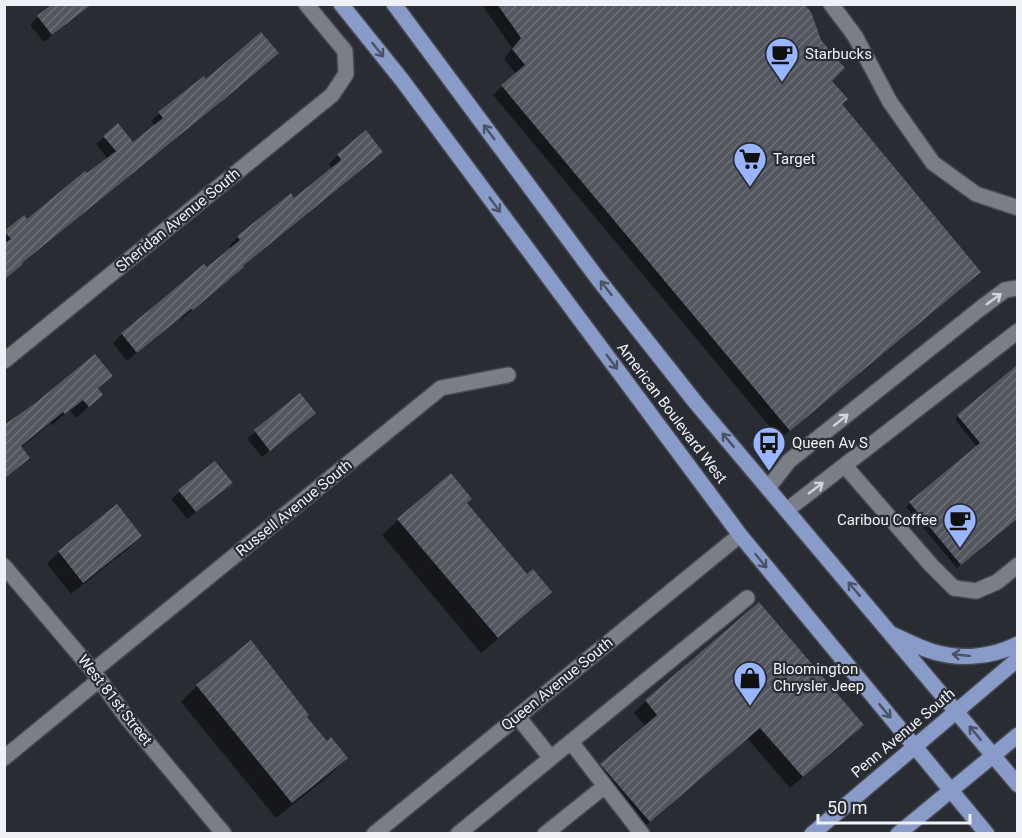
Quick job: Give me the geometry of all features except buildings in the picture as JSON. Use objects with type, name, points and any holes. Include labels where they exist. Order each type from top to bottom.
[{"type":"main road","name":"American Boulevard West","points":[[341,4],[402,80],[740,535],[987,834]]},
{"type":"main road","name":"American Boulevard West","points":[[394,4],[598,279],[696,403],[1017,785]]},
{"type":"main road","points":[[891,634],[934,652],[970,657],[1007,649],[1017,644]]},
{"type":"main road","name":"Penn Avenue South","points":[[812,834],[1017,659]]},
{"type":"main road","points":[[898,834],[1017,735]]},
{"type":"street","name":"Sheridan Avenue South","points":[[4,361],[332,95],[346,74],[345,51],[306,4]]},
{"type":"street","points":[[831,4],[855,36],[890,102],[933,163],[976,194],[1017,208]]},
{"type":"street","points":[[768,488],[789,461],[981,308],[1005,290],[1017,288]]},
{"type":"street","points":[[787,510],[1017,331]]},
{"type":"street","name":"Russell Avenue South","points":[[4,758],[96,676],[441,388],[508,375]]},
{"type":"street","points":[[845,466],[931,565],[954,588],[976,591],[997,582],[1017,565]]},
{"type":"street","name":"Queen Avenue South","points":[[376,833],[740,535]]},
{"type":"street","name":"West 81st Street","points":[[4,566],[224,834]]},
{"type":"street","points":[[458,834],[747,598]]},
{"type":"street","points":[[518,717],[551,758]]},
{"type":"street","points":[[571,742],[642,834]]},
{"type":"street","points":[[545,834],[605,786]]},
{"type":"place","name":"Starbucks","points":[[782,83]]},
{"type":"place","name":"Target","points":[[750,188]]},
{"type":"place","name":"Queen Av S","points":[[769,472]]},
{"type":"place","name":"Caribou Coffee","points":[[960,549]]},
{"type":"place","name":"Bloomington Chrysler Jeep","points":[[750,707]]}]
